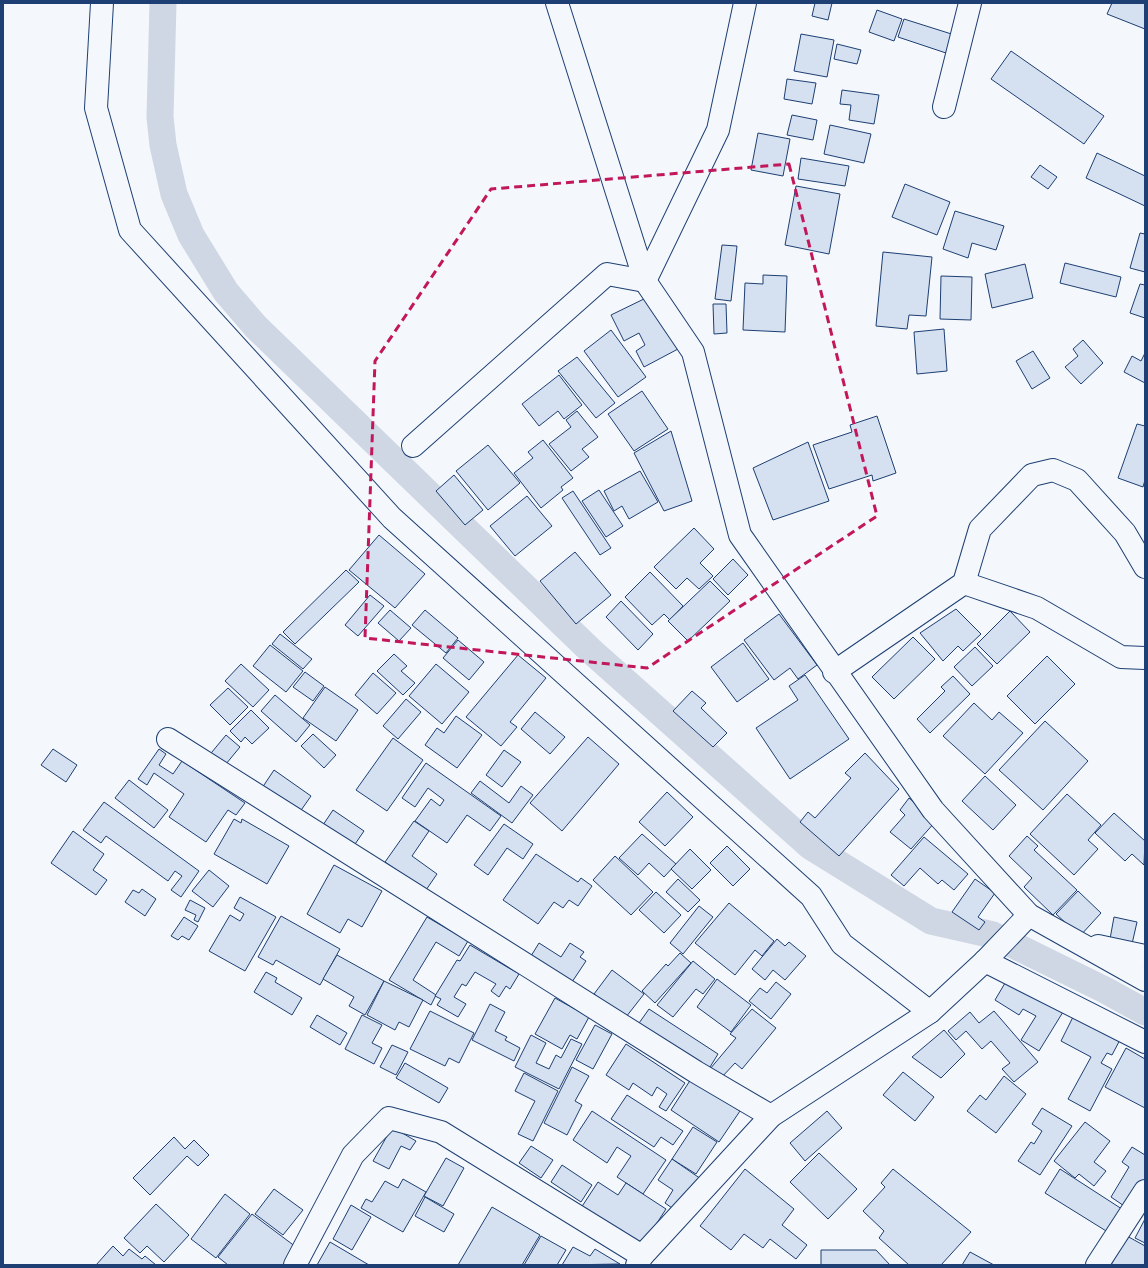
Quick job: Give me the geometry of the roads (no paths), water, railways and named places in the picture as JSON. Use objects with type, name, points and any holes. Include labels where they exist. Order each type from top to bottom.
[{"type":"street","points":[[102,3],[96,108],[130,230],[392,518],[811,896],[842,944],[930,1012]]},
{"type":"street","points":[[557,3],[645,281],[693,352],[740,535],[834,672],[933,810],[1029,915],[1145,980]]},
{"type":"street","points":[[645,281],[718,130],[745,3]]},
{"type":"street","points":[[944,107],[970,3]]},
{"type":"street","points":[[413,446],[607,274],[645,281]]},
{"type":"street","points":[[834,672],[964,584],[980,529],[1032,475],[1053,470],[1077,480],[1125,533],[1145,567]]},
{"type":"street","points":[[964,584],[1037,608],[1120,657],[1145,658]]},
{"type":"street","points":[[168,739],[696,1072],[772,1116]]},
{"type":"street","points":[[295,1265],[353,1155],[389,1118],[440,1132],[640,1260],[772,1116],[930,1012],[985,961],[1029,915]]},
{"type":"street","points":[[1068,938],[1145,956]]},
{"type":"street","points":[[985,961],[1145,1042]]},
{"type":"street","points":[[1097,1265],[1145,1190]]},
{"type":"waterway","points":[[163,3],[160,117],[163,145],[174,194],[191,235],[226,292],[256,327],[590,650],[810,846],[931,921],[993,935],[1105,990],[1145,1012]]}]
